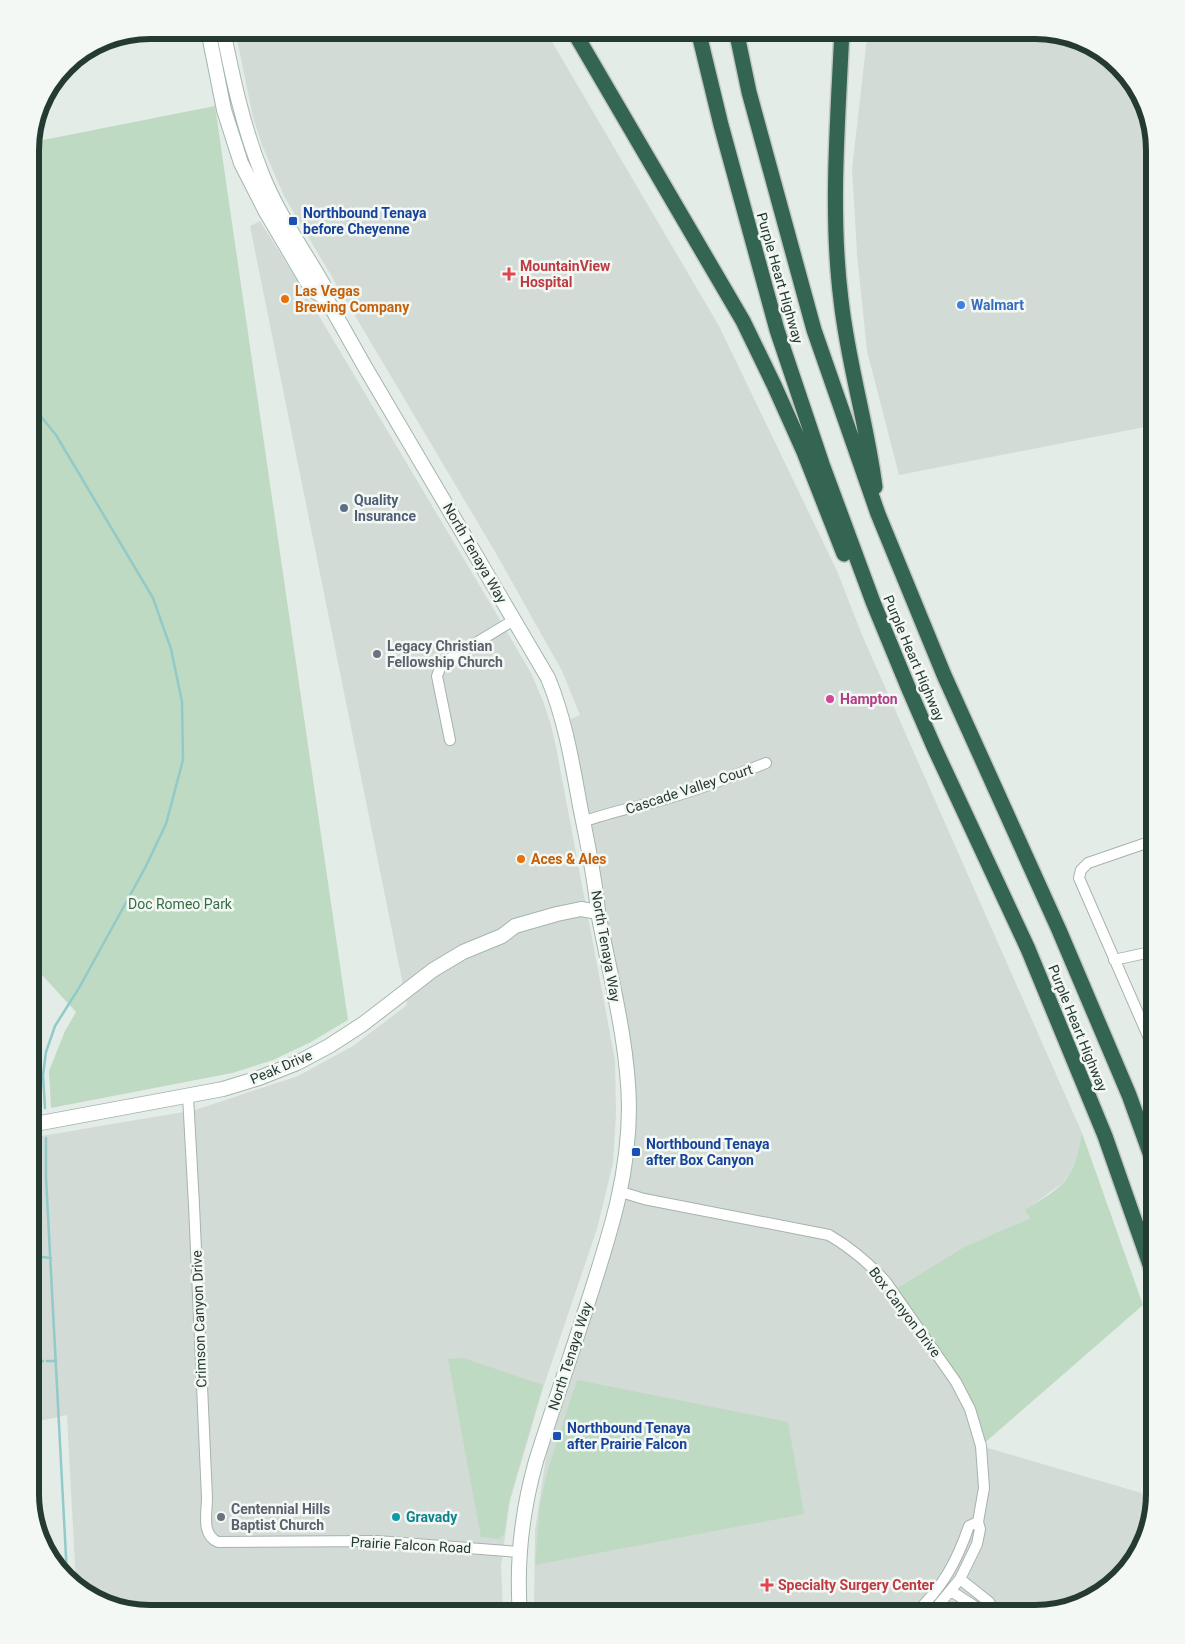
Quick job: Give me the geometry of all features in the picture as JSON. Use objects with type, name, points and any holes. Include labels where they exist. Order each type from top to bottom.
[{"type":"highway","points":[[577,39],[743,321],[804,452],[908,709],[934,748]]},
{"type":"highway","name":"Purple Heart Highway","points":[[700,39],[721,125],[777,330],[822,464],[873,602],[934,748],[1028,949],[1105,1136],[1146,1253]]},
{"type":"highway","name":"Purple Heart Highway","points":[[738,39],[749,92],[814,330],[878,514],[944,676],[1067,948],[1129,1094],[1146,1142]]},
{"type":"highway","points":[[842,39],[836,150],[837,253],[847,345],[870,453],[878,514]]},
{"type":"main road","name":"North Tenaya Way","points":[[210,39],[224,110],[241,163],[266,212],[312,290],[326,298]]},
{"type":"main road","name":"North Tenaya Way","points":[[225,39],[239,108],[262,174],[274,199],[323,284],[326,298],[548,678],[566,731],[598,912],[621,1027],[627,1071],[627,1140],[621,1192],[536,1461],[524,1513],[519,1552],[520,1605]]},
{"type":"main road","name":"Peak Drive","points":[[39,1124],[223,1089],[259,1078],[309,1057],[362,1024],[432,970],[463,952],[502,936],[519,935],[598,912]]},
{"type":"street","points":[[450,740],[437,676],[441,666],[514,620]]},
{"type":"street","name":"Cascade Valley Court","points":[[583,822],[692,791],[766,763]]},
{"type":"street","points":[[1146,843],[1088,863],[1083,866],[1079,874],[1080,883],[1146,1032]]},
{"type":"street","points":[[1114,960],[1146,953]]},
{"type":"street","name":"Crimson Canyon Drive","points":[[188,1096],[207,1498],[206,1521],[207,1531],[214,1540]]},
{"type":"street","name":"Box Canyon Drive","points":[[621,1192],[644,1199],[829,1235],[848,1246],[873,1267],[886,1282],[956,1382],[970,1409],[981,1446],[984,1488],[978,1522],[980,1529],[977,1544],[960,1579],[939,1605]]},
{"type":"street","name":"Box Canyon Drive","points":[[924,1605],[949,1573],[958,1557],[969,1526],[978,1522]]},
{"type":"street","name":"Prairie Falcon Road","points":[[214,1540],[238,1543],[377,1541],[519,1552]]},
{"type":"street","points":[[960,1579],[991,1605]]},
{"type":"street","points":[[951,1591],[973,1605]]},
{"type":"shaded area","points":[[237,39],[550,39],[719,326],[837,571],[862,635],[1082,1133],[1077,1158],[1069,1175],[1061,1184],[1026,1210],[1030,1218],[964,1247],[892,1291],[956,1382],[981,1446],[1146,1494],[1142,1523],[1138,1537],[1131,1550],[1114,1573],[1091,1590],[1078,1597],[1064,1601],[1036,1605],[534,1605],[535,1530],[554,1405],[610,1233],[629,1105],[564,722],[580,715],[562,671],[497,555],[284,196],[262,145],[253,117]]},
{"type":"shaded area","points":[[867,39],[1043,39],[1078,47],[1114,71],[1138,107],[1145,135],[1146,427],[899,475],[867,351],[857,254],[852,169]]},
{"type":"shaded area","points":[[260,221],[313,306],[531,673],[543,701],[556,747],[615,1060],[616,1114],[613,1163],[597,1229],[544,1385],[510,1501],[501,1566],[503,1605],[142,1605],[128,1603],[101,1594],[76,1578],[67,1415],[39,1421],[39,1136],[195,1110],[298,1076],[353,1046],[407,1005],[250,226]]},
{"type":"green space","name":"Doc Romeo Park","points":[[215,106],[348,1020],[311,1042],[273,1060],[232,1073],[51,1108],[49,1071],[65,1031],[76,1012],[39,972],[39,141]]},
{"type":"green space","points":[[1082,1133],[1143,1305],[981,1446],[970,1409],[892,1291],[964,1247],[1030,1218],[1025,1210],[1055,1190],[1069,1175],[1076,1160]]},
{"type":"green space","points":[[463,1358],[543,1385],[509,1501],[504,1534],[499,1539],[481,1537],[448,1359]]},
{"type":"green space","points":[[577,1380],[788,1422],[804,1514],[535,1565],[540,1504],[548,1469]]},
{"type":"waterway","points":[[39,414],[56,435],[153,598],[171,649],[182,702],[183,760],[166,824],[145,868],[79,988],[55,1026],[46,1052],[43,1075],[45,1108]]},
{"type":"waterway","points":[[46,1138],[46,1178],[67,1569]]},
{"type":"waterway","points":[[42,1257],[51,1258]]},
{"type":"waterway","points":[[39,1362],[43,1361]]},
{"type":"waterway","points":[[47,1361],[56,1361]]},
{"type":"place","name":"Northbound Tenaya before Cheyenne","points":[[293,221]]},
{"type":"place","name":"MountainView Hospital","points":[[509,274]]},
{"type":"place","name":"Las Vegas Brewing Company","points":[[285,299]]},
{"type":"place","name":"Walmart","points":[[961,305]]},
{"type":"place","name":"Quality Insurance","points":[[344,508]]},
{"type":"place","name":"Legacy Christian Fellowship Church","points":[[377,654]]},
{"type":"place","name":"Hampton","points":[[830,699]]},
{"type":"place","name":"Aces & Ales","points":[[521,859]]},
{"type":"place","name":"Northbound Tenaya after Box Canyon","points":[[636,1152]]},
{"type":"place","name":"Northbound Tenaya after Prairie Falcon","points":[[557,1436]]},
{"type":"place","name":"Centennial Hills Baptist Church","points":[[221,1517]]},
{"type":"place","name":"Gravady","points":[[396,1517]]},
{"type":"place","name":"Specialty Surgery Center","points":[[767,1585]]}]
